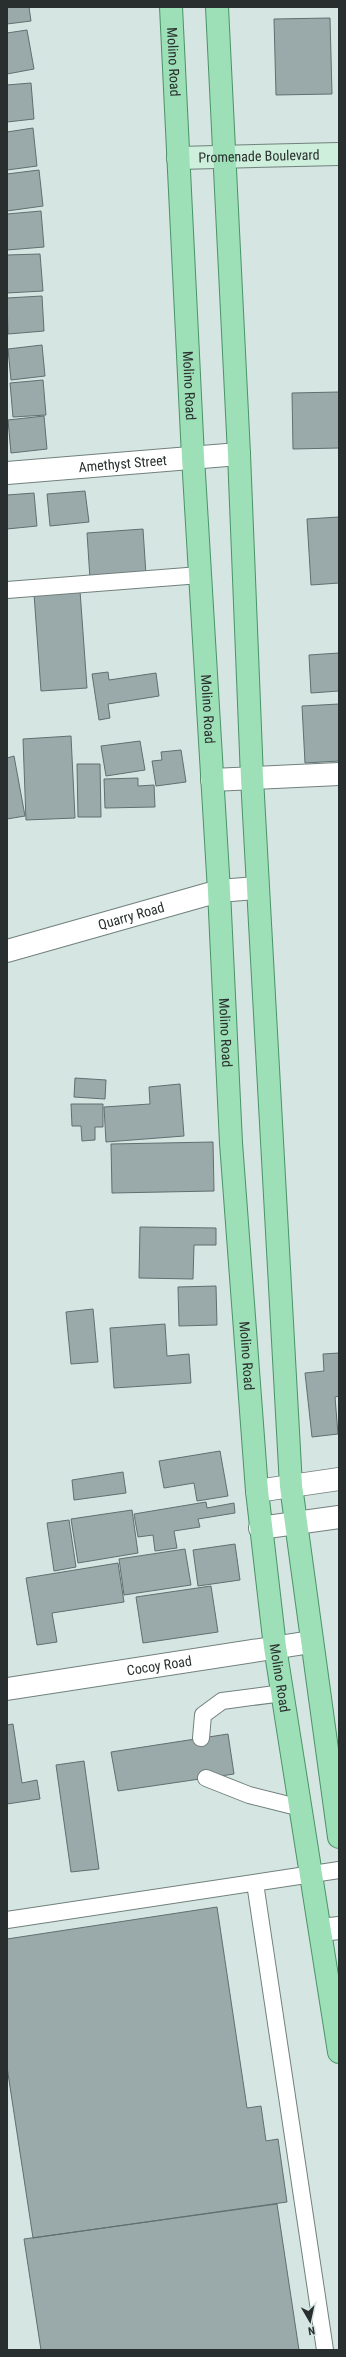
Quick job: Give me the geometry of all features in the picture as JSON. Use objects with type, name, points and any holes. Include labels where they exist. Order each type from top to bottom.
[{"type":"main road","name":"Molino Road","points":[[171,7],[193,457],[219,891],[231,1143],[256,1491],[276,1647],[301,1808],[313,1875],[330,1929],[339,2052]]},
{"type":"main road","points":[[217,7],[239,454],[257,888],[291,1486],[311,1642],[339,1837]]},
{"type":"main road","name":"Promenade Boulevard","points":[[178,158],[339,154]]},
{"type":"street","name":"Amethyst Street","points":[[7,473],[239,454]]},
{"type":"street","points":[[212,780],[339,774]]},
{"type":"street","name":"Quarry Road","points":[[7,951],[219,891],[257,888]]},
{"type":"street","points":[[256,1491],[339,1479]]},
{"type":"street","points":[[260,1528],[339,1517]]},
{"type":"street","name":"Cocoy Road","points":[[7,1689],[311,1642]]},
{"type":"lane","points":[[7,590],[200,575]]},
{"type":"lane","points":[[201,1738],[203,1715],[222,1701],[283,1693]]},
{"type":"lane","points":[[206,1778],[249,1795],[301,1808]]},
{"type":"lane","points":[[7,1920],[339,1870]]},
{"type":"lane","points":[[256,1883],[325,2350]]},
{"type":"building","points":[[7,7],[29,7],[31,21],[7,24]]},
{"type":"building","points":[[330,18],[332,94],[276,95],[274,19]]},
{"type":"building","points":[[27,30],[34,69],[7,74],[7,33]]},
{"type":"building","points":[[31,83],[34,119],[7,122],[7,85]]},
{"type":"building","points":[[33,128],[37,166],[7,170],[7,132]]},
{"type":"building","points":[[39,170],[43,206],[7,211],[7,174]]},
{"type":"building","points":[[41,211],[44,247],[7,250],[7,214]]},
{"type":"building","points":[[40,254],[43,291],[7,293],[7,255]]},
{"type":"building","points":[[42,296],[44,331],[8,334],[7,298]]},
{"type":"building","points":[[42,345],[45,376],[11,380],[8,349]]},
{"type":"building","points":[[43,380],[46,415],[13,417],[10,383]]},
{"type":"building","points":[[339,392],[339,448],[293,449],[292,393]]},
{"type":"building","points":[[44,416],[47,449],[11,453],[8,420]]},
{"type":"building","points":[[85,491],[89,522],[50,526],[47,494]]},
{"type":"building","points":[[34,493],[37,526],[7,529],[7,495]]},
{"type":"building","points":[[339,517],[339,583],[311,585],[307,519]]},
{"type":"building","points":[[143,529],[146,575],[90,579],[87,533]]},
{"type":"building","points":[[80,591],[87,688],[41,691],[34,594]]},
{"type":"building","points":[[339,653],[339,691],[311,693],[309,655]]},
{"type":"building","points":[[108,672],[109,680],[156,673],[159,696],[108,704],[110,718],[99,720],[92,674]]},
{"type":"building","points":[[339,704],[339,761],[305,763],[302,706]]},
{"type":"building","points":[[71,736],[75,818],[26,820],[23,739]]},
{"type":"building","points":[[140,741],[145,770],[106,776],[101,746]]},
{"type":"building","points":[[181,750],[186,782],[156,786],[152,761],[162,760],[161,752]]},
{"type":"building","points":[[14,756],[25,816],[7,819],[7,758]]},
{"type":"building","points":[[77,764],[100,764],[101,817],[78,817]]},
{"type":"building","points":[[138,778],[138,786],[154,785],[155,807],[105,808],[104,779]]},
{"type":"building","points":[[75,1078],[106,1080],[105,1099],[74,1097]]},
{"type":"building","points":[[180,1084],[184,1136],[106,1142],[104,1107],[150,1104],[149,1087]]},
{"type":"building","points":[[71,1104],[103,1104],[103,1127],[95,1127],[95,1140],[82,1141],[81,1126],[72,1126]]},
{"type":"building","points":[[213,1142],[214,1191],[112,1193],[111,1144]]},
{"type":"building","points":[[140,1227],[216,1228],[216,1245],[194,1245],[193,1279],[139,1278]]},
{"type":"building","points":[[216,1286],[217,1325],[179,1326],[178,1287]]},
{"type":"building","points":[[93,1309],[98,1362],[71,1364],[66,1312]]},
{"type":"building","points":[[165,1324],[167,1356],[189,1354],[191,1383],[114,1388],[110,1328]]},
{"type":"building","points":[[339,1353],[339,1396],[335,1397],[338,1434],[312,1437],[305,1373],[324,1371],[323,1354]]},
{"type":"building","points":[[220,1451],[228,1496],[197,1501],[194,1483],[164,1488],[159,1461]]},
{"type":"building","points":[[123,1472],[126,1493],[74,1500],[72,1480]]},
{"type":"building","points":[[206,1502],[207,1508],[234,1503],[235,1513],[198,1519],[200,1527],[174,1531],[177,1548],[155,1551],[153,1535],[138,1537],[134,1514]]},
{"type":"building","points":[[132,1510],[138,1553],[78,1563],[71,1519]]},
{"type":"building","points":[[69,1520],[76,1567],[54,1571],[47,1523]]},
{"type":"building","points":[[235,1544],[240,1580],[198,1586],[193,1550]]},
{"type":"building","points":[[185,1549],[191,1585],[124,1595],[119,1559]]},
{"type":"building","points":[[118,1563],[124,1602],[52,1613],[57,1642],[37,1645],[26,1578]]},
{"type":"building","points":[[211,1586],[218,1632],[143,1643],[136,1597]]},
{"type":"building","points":[[13,1724],[22,1783],[37,1780],[40,1799],[7,1804],[7,1725]]},
{"type":"building","points":[[228,1734],[234,1774],[118,1791],[111,1752]]},
{"type":"building","points":[[84,1761],[99,1869],[71,1872],[56,1765]]},
{"type":"building","points":[[217,1907],[247,2108],[261,2106],[266,2141],[278,2139],[287,2202],[33,2238],[7,2067],[7,1939]]},
{"type":"building","points":[[277,2204],[299,2350],[41,2350],[24,2239]]}]
